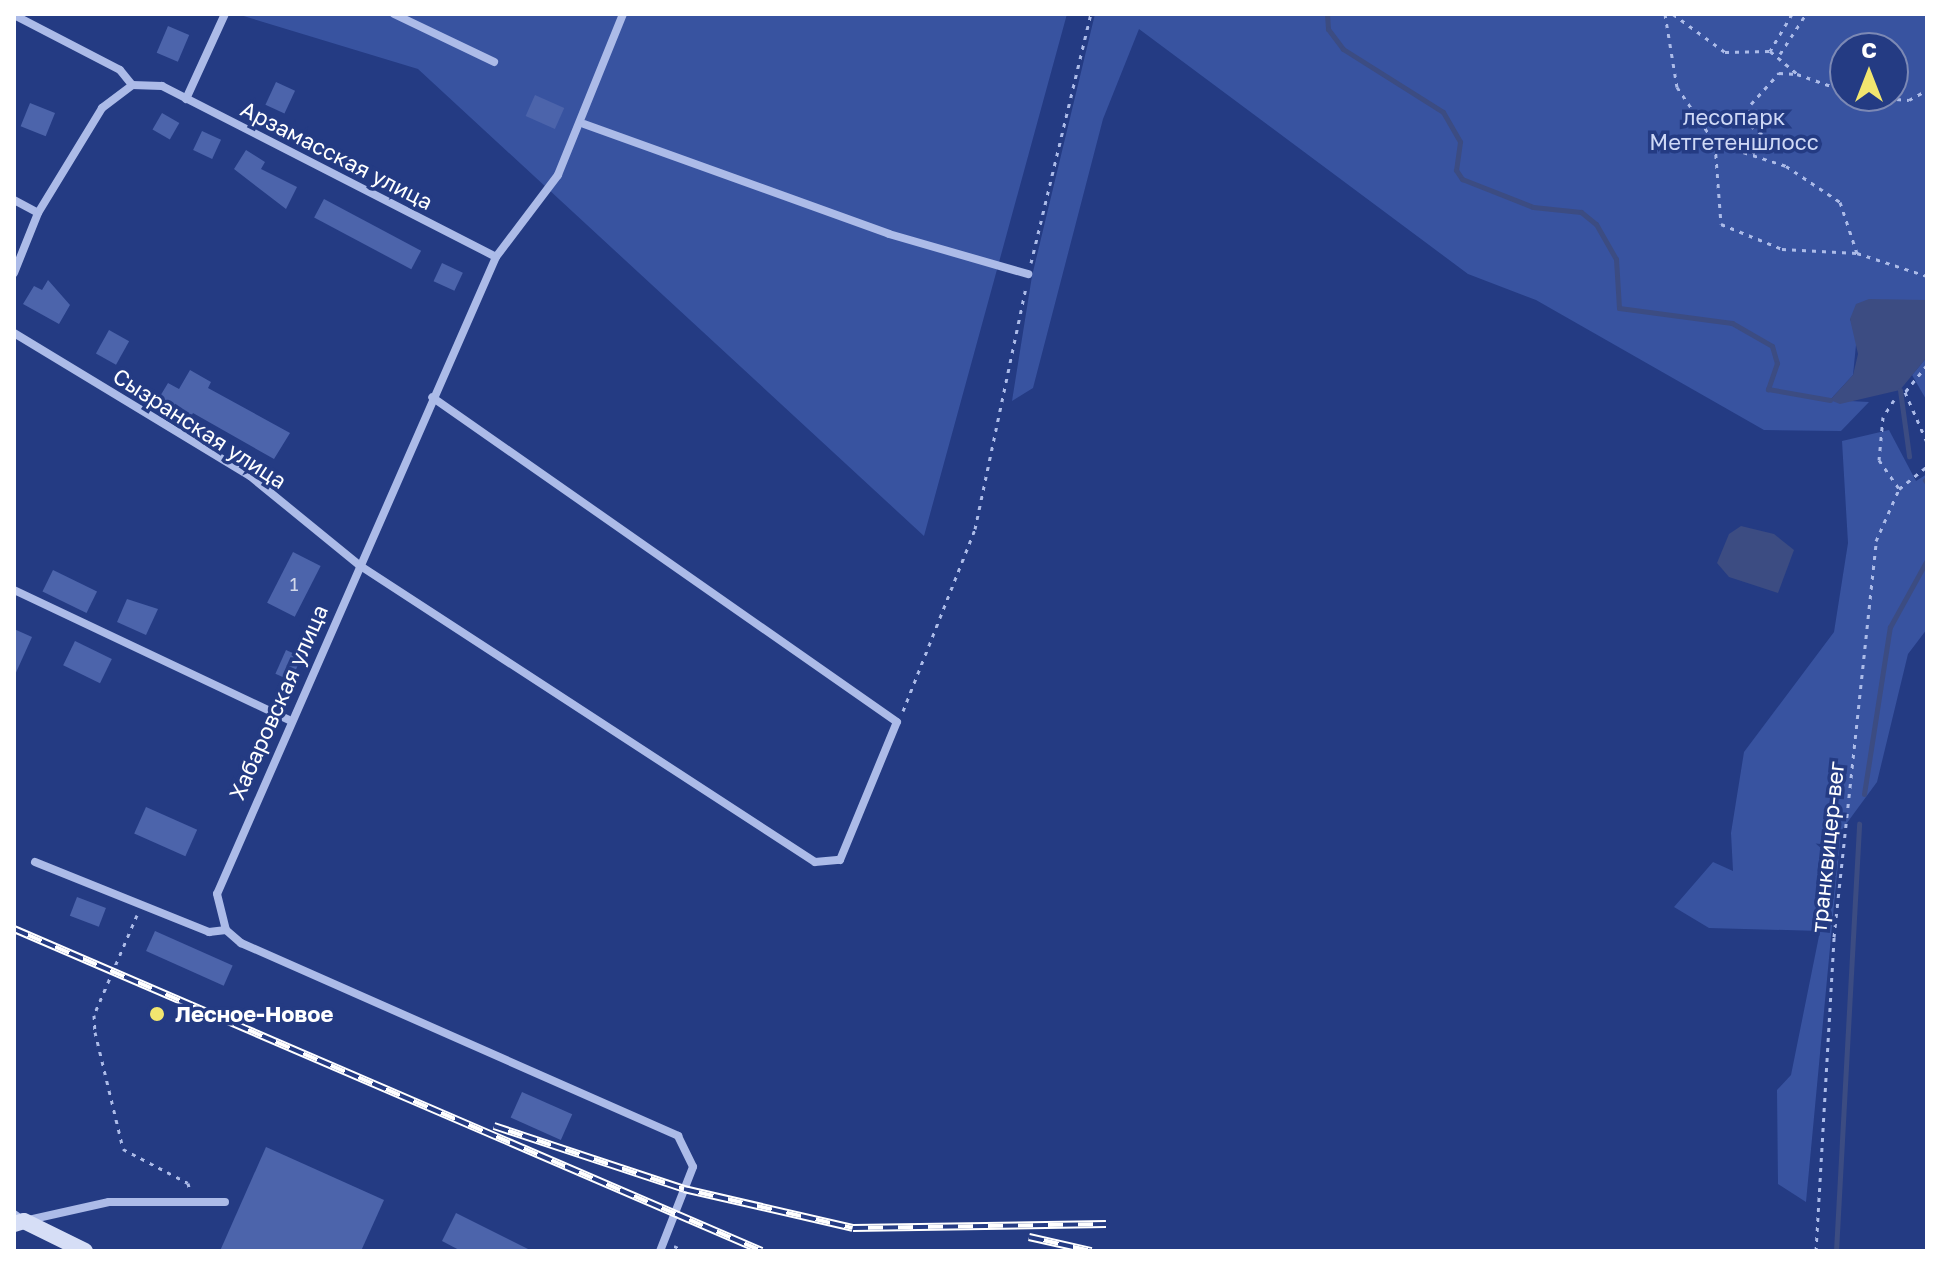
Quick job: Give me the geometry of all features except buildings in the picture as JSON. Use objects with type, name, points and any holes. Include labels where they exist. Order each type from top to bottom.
[{"type":"street","points":[[186,99],[225,14]]},
{"type":"street","points":[[394,14],[494,62]]},
{"type":"street","name":"Хабаровская улица","points":[[226,930],[217,894],[222,874],[496,257],[527,224],[584,124],[623,14]]},
{"type":"street","points":[[14,15],[120,70],[132,85],[102,108],[38,213],[14,273]]},
{"type":"street","name":"Арзамасская улица","points":[[132,85],[162,86],[496,257]]},
{"type":"street","points":[[584,124],[889,234],[1028,274]]},
{"type":"street","points":[[14,200],[38,213]]},
{"type":"street","name":"Сызранская улица","points":[[14,333],[250,476],[359,565],[815,862],[840,860],[897,722]]},
{"type":"street","points":[[432,397],[897,722]]},
{"type":"street","points":[[14,590],[289,720]]},
{"type":"street","points":[[35,862],[209,932],[226,930],[241,943],[678,1136],[693,1167],[660,1251]]},
{"type":"street","points":[[17,1220],[109,1202],[225,1202]]},
{"type":"street","points":[[17,1220],[85,1251]]},
{"type":"path","points":[[897,722],[975,529],[1028,274],[1091,14]]},
{"type":"path","points":[[1665,14],[1677,87],[1715,143],[1721,224],[1782,249],[1857,253],[1927,276]]},
{"type":"path","points":[[1673,14],[1725,52],[1770,51],[1780,54],[1797,74]]},
{"type":"path","points":[[1770,51],[1792,14]]},
{"type":"path","points":[[1780,54],[1806,14]]},
{"type":"path","points":[[1753,154],[1762,134],[1747,123],[1751,104],[1779,73],[1797,74],[1829,85]]},
{"type":"path","points":[[1909,100],[1927,90]]},
{"type":"path","points":[[1715,143],[1786,166],[1840,202],[1857,253]]},
{"type":"path","points":[[1927,365],[1905,392],[1927,442]]},
{"type":"path","points":[[1894,400],[1883,417],[1879,460],[1899,489]]},
{"type":"path","name":"транквицер-вег","points":[[1816,1251],[1834,937],[1876,541],[1899,489],[1927,466]]},
{"type":"path","points":[[142,905],[94,1015],[95,1032],[123,1149],[188,1183],[191,1201]]},
{"type":"green space","points":[[237,14],[1067,14],[924,536],[418,69]]},
{"type":"green space","name":"лесопарк Метгетеншлосс","points":[[1095,14],[1927,14],[1927,300],[1894,301],[1850,319],[1857,335],[1853,375],[1830,400],[1869,402],[1841,431],[1764,430],[1536,300],[1468,274],[1139,29],[1103,119],[1033,388],[1012,401],[1032,276]]},
{"type":"green space","points":[[1927,357],[1927,401],[1912,375]]},
{"type":"green space","points":[[1889,430],[1916,481],[1927,474],[1927,629],[1908,654],[1877,782],[1841,831],[1806,1202],[1778,1184],[1777,1090],[1791,1075],[1820,931],[1709,928],[1674,907],[1713,862],[1733,871],[1731,833],[1744,752],[1834,632],[1848,543],[1842,441]]},
{"type":"shaded area","points":[[1869,299],[1927,300],[1927,357],[1900,390],[1840,404],[1830,400],[1853,375],[1858,354],[1850,319],[1856,304]]},
{"type":"shaded area","points":[[1741,526],[1774,534],[1794,550],[1778,593],[1729,577],[1717,563],[1729,534]]},
{"type":"waterway","points":[[1327,14],[1328,29],[1343,49],[1443,112],[1460,142],[1456,170],[1462,179],[1533,207],[1581,212],[1596,224],[1616,259],[1619,308],[1732,323],[1772,346],[1777,363],[1768,389],[1830,400]]},
{"type":"waterway","points":[[1900,390],[1909,456]]},
{"type":"waterway","points":[[1864,794],[1890,627],[1927,560]]},
{"type":"waterway","points":[[1836,1251],[1859,824]]},
{"type":"railway","points":[[14,929],[762,1251]]},
{"type":"railway","points":[[494,1126],[684,1189],[853,1228],[1106,1224]]},
{"type":"railway","points":[[1029,1237],[1091,1251]]},
{"type":"place","name":"Лесное-Новое","points":[[157,1014]]}]
